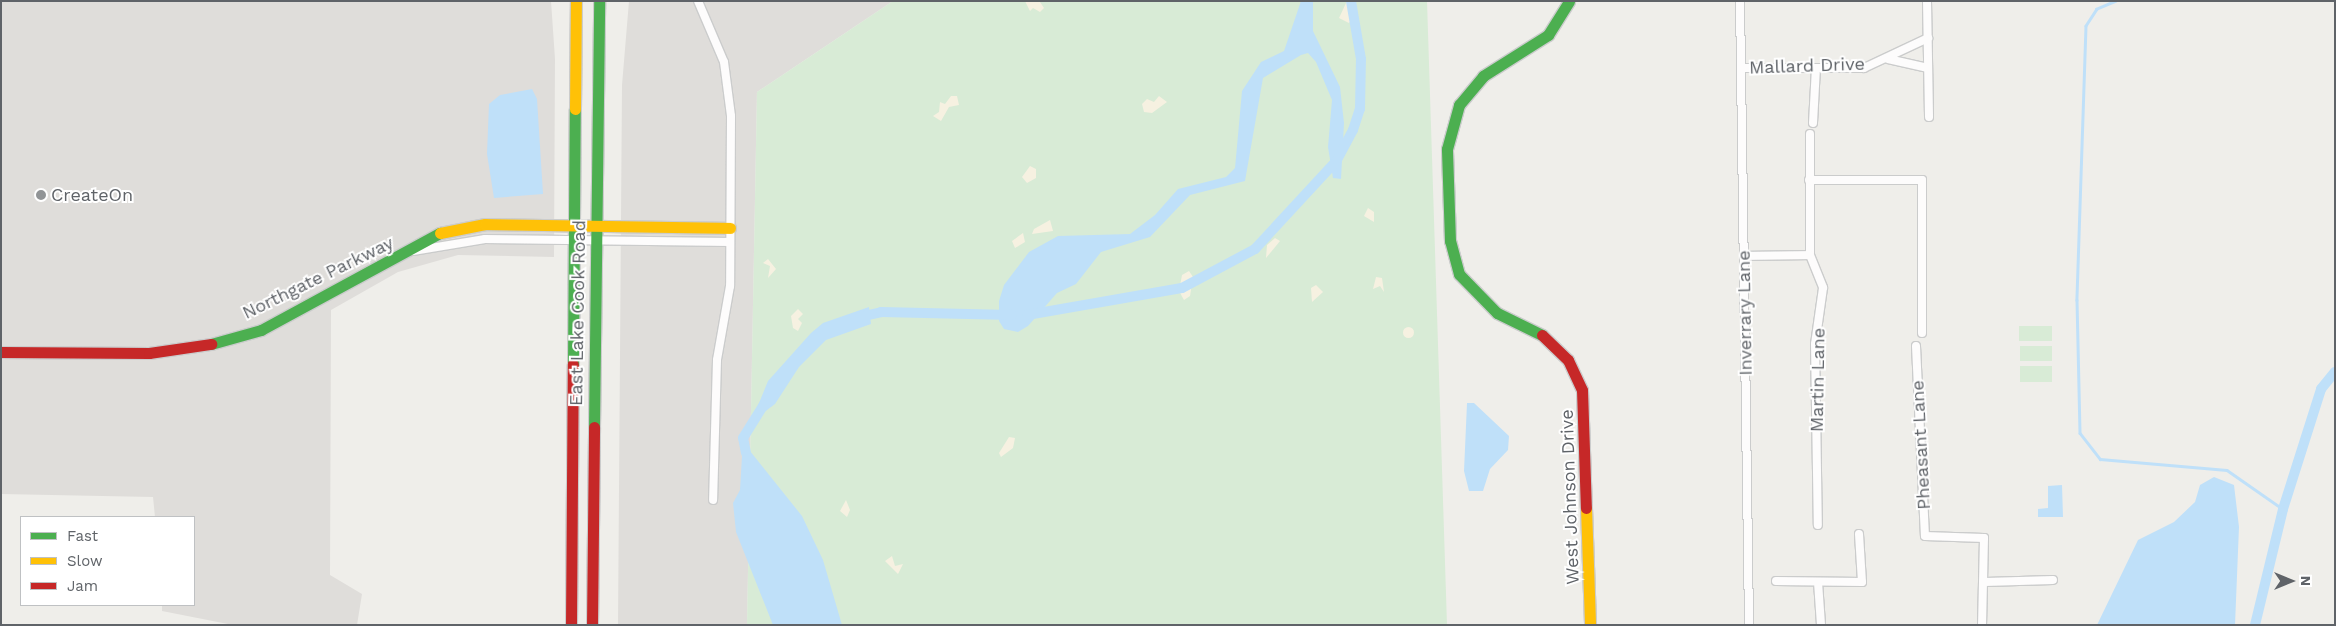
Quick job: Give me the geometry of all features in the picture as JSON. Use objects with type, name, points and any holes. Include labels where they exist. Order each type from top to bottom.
[{"type":"street","name":"East Lake Cook Road","points":[[571,625],[576,1]]},
{"type":"street","name":"East Lake Cook Road","points":[[592,625],[599,1]]},
{"type":"street","points":[[698,1],[718,46],[729,91],[730,286],[717,360],[713,500]]},
{"type":"street","name":"West Johnson Drive","points":[[1569,1],[1548,35],[1484,76],[1459,106],[1448,138],[1450,241],[1459,274],[1475,295],[1497,313],[1549,339],[1568,360],[1582,390],[1590,625]]},
{"type":"street","name":"Inverrary Lane","points":[[1740,1],[1749,625]]},
{"type":"street","points":[[1927,1],[1929,117]]},
{"type":"street","name":"Mallard Drive","points":[[1741,68],[1864,68],[1888,59],[1928,38]]},
{"type":"street","points":[[1888,59],[1928,68]]},
{"type":"street","points":[[1813,123],[1816,68]]},
{"type":"street","name":"Martin Lane","points":[[1810,134],[1810,256],[1823,288],[1815,344],[1818,525]]},
{"type":"street","points":[[1809,180],[1922,180],[1922,333]]},
{"type":"street","name":"Northgate Parkway","points":[[1,352],[149,353],[202,346],[261,330],[412,251],[432,235],[458,228],[596,225],[730,228]]},
{"type":"street","name":"Northgate Parkway","points":[[412,251],[485,239],[730,242]]},
{"type":"street","points":[[1744,256],[1810,256]]},
{"type":"street","name":"Pheasant Lane","points":[[1916,346],[1925,536],[1984,538],[1985,582]]},
{"type":"street","points":[[1776,581],[1862,582],[1860,534]]},
{"type":"street","points":[[1982,625],[1985,582],[2053,580]]},
{"type":"street","points":[[1818,582],[1821,625]]},
{"type":"shaded area","points":[[1,1],[551,1],[555,59],[554,257],[458,255],[398,272],[331,310],[330,575],[362,594],[357,625],[233,625],[162,611],[162,606],[195,606],[195,516],[155,516],[153,497],[1,494]]},
{"type":"shaded area","points":[[629,1],[893,1],[757,92],[747,625],[618,625],[622,85]]},
{"type":"green space","points":[[893,1],[1427,1],[1447,625],[747,625],[757,92]]},
{"type":"green space","points":[[2019,326],[2052,326],[2052,341],[2019,341]]},
{"type":"green space","points":[[2020,346],[2052,346],[2052,361],[2020,361]]},
{"type":"green space","points":[[2020,366],[2052,366],[2052,382],[2020,382]]},
{"type":"sand","points":[[1025,1],[1040,2],[1044,8],[1040,12],[1033,8],[1030,11]]},
{"type":"sand","points":[[1347,1],[1355,4],[1348,10],[1353,18],[1349,23],[1339,18]]},
{"type":"sand","points":[[951,96],[957,96],[959,105],[949,107],[941,121],[933,116],[939,112],[940,102],[945,104]]},
{"type":"sand","points":[[1159,96],[1167,102],[1152,113],[1144,112],[1142,104],[1147,99],[1154,102]]},
{"type":"sand","points":[[1030,166],[1036,169],[1036,178],[1027,183],[1022,177]]},
{"type":"sand","points":[[1368,208],[1374,212],[1374,222],[1364,216]]},
{"type":"sand","points":[[1050,220],[1053,231],[1032,234],[1034,229]]},
{"type":"sand","points":[[1023,233],[1025,242],[1015,248],[1012,241]]},
{"type":"sand","points":[[1275,238],[1280,241],[1266,258],[1267,245]]},
{"type":"sand","points":[[768,259],[776,269],[768,278],[770,266],[763,263]]},
{"type":"sand","points":[[1189,271],[1193,277],[1190,296],[1184,300],[1179,291],[1182,275]]},
{"type":"sand","points":[[1376,277],[1382,278],[1384,292],[1380,286],[1373,289]]},
{"type":"sand","points":[[1316,285],[1323,292],[1312,302],[1311,288]]},
{"type":"sand","points":[[798,309],[803,314],[798,319],[802,323],[798,331],[793,328],[791,316]]},
{"type":"sand","points":[[1406,327],[1410,327],[1413,332],[1412,336],[1406,337],[1403,334],[1403,330]]},
{"type":"sand","points":[[1009,437],[1015,438],[1013,448],[1001,457],[999,453]]},
{"type":"sand","points":[[846,500],[850,510],[847,517],[840,511]]},
{"type":"sand","points":[[892,556],[895,566],[903,564],[898,574],[885,561]]},
{"type":"water","points":[[1301,1],[1313,1],[1313,31],[1340,87],[1344,123],[1341,179],[1333,178],[1328,147],[1332,100],[1316,62],[1308,53],[1301,55],[1263,78],[1245,181],[1190,195],[1150,237],[1101,252],[1076,284],[1057,293],[1028,326],[1018,332],[1004,329],[999,321],[999,301],[1004,285],[1029,252],[1058,236],[1130,234],[1155,215],[1178,189],[1226,177],[1235,168],[1242,91],[1261,62],[1284,51]]},
{"type":"water","points":[[532,89],[537,99],[543,194],[494,198],[487,154],[489,104],[500,95]]},
{"type":"water","points":[[869,307],[871,324],[826,340],[799,367],[775,404],[759,416],[755,413],[768,381],[811,333],[823,323]]},
{"type":"water","points":[[1467,403],[1474,403],[1509,436],[1508,450],[1490,469],[1483,491],[1469,491],[1464,471]]},
{"type":"water","points":[[750,451],[802,516],[823,560],[842,625],[773,625],[736,532],[733,503],[740,490],[742,456]]},
{"type":"water","points":[[2214,477],[2234,485],[2239,527],[2235,625],[2097,625],[2138,540],[2174,522],[2195,502],[2200,485]]},
{"type":"water","points":[[2062,485],[2063,517],[2038,517],[2038,509],[2048,508],[2048,486]]},
{"type":"waterway","points":[[1027,315],[1182,288],[1255,249],[1337,160],[1353,130],[1360,109],[1361,59],[1351,1]]},
{"type":"waterway","points":[[2116,1],[2097,9],[2086,26],[2077,300],[2080,433],[2100,459],[2227,470],[2283,509]]},
{"type":"waterway","points":[[860,317],[881,312],[1012,315]]},
{"type":"waterway","points":[[2255,625],[2283,509],[2321,389],[2335,372]]},
{"type":"waterway","points":[[746,453],[743,438],[764,405]]},
{"type":"traffic: fast","points":[[594,427],[599,1]]},
{"type":"traffic: fast","points":[[1542,335],[1497,313],[1459,274],[1450,241],[1447,149],[1459,105],[1483,76],[1548,35],[1569,1]]},
{"type":"traffic: fast","points":[[573,364],[575,109]]},
{"type":"traffic: fast","points":[[211,344],[261,330],[440,233]]},
{"type":"traffic: slow","points":[[575,109],[576,1]]},
{"type":"traffic: slow","points":[[440,233],[485,224],[730,228]]},
{"type":"traffic: slow","points":[[1586,508],[1590,625]]},
{"type":"traffic: jam","points":[[1542,335],[1568,360],[1582,390],[1586,508]]},
{"type":"traffic: jam","points":[[1,352],[149,353],[211,344]]},
{"type":"traffic: jam","points":[[571,625],[573,364]]},
{"type":"traffic: jam","points":[[592,625],[594,427]]},
{"type":"place","name":"CreateOn","points":[[41,195]]}]
